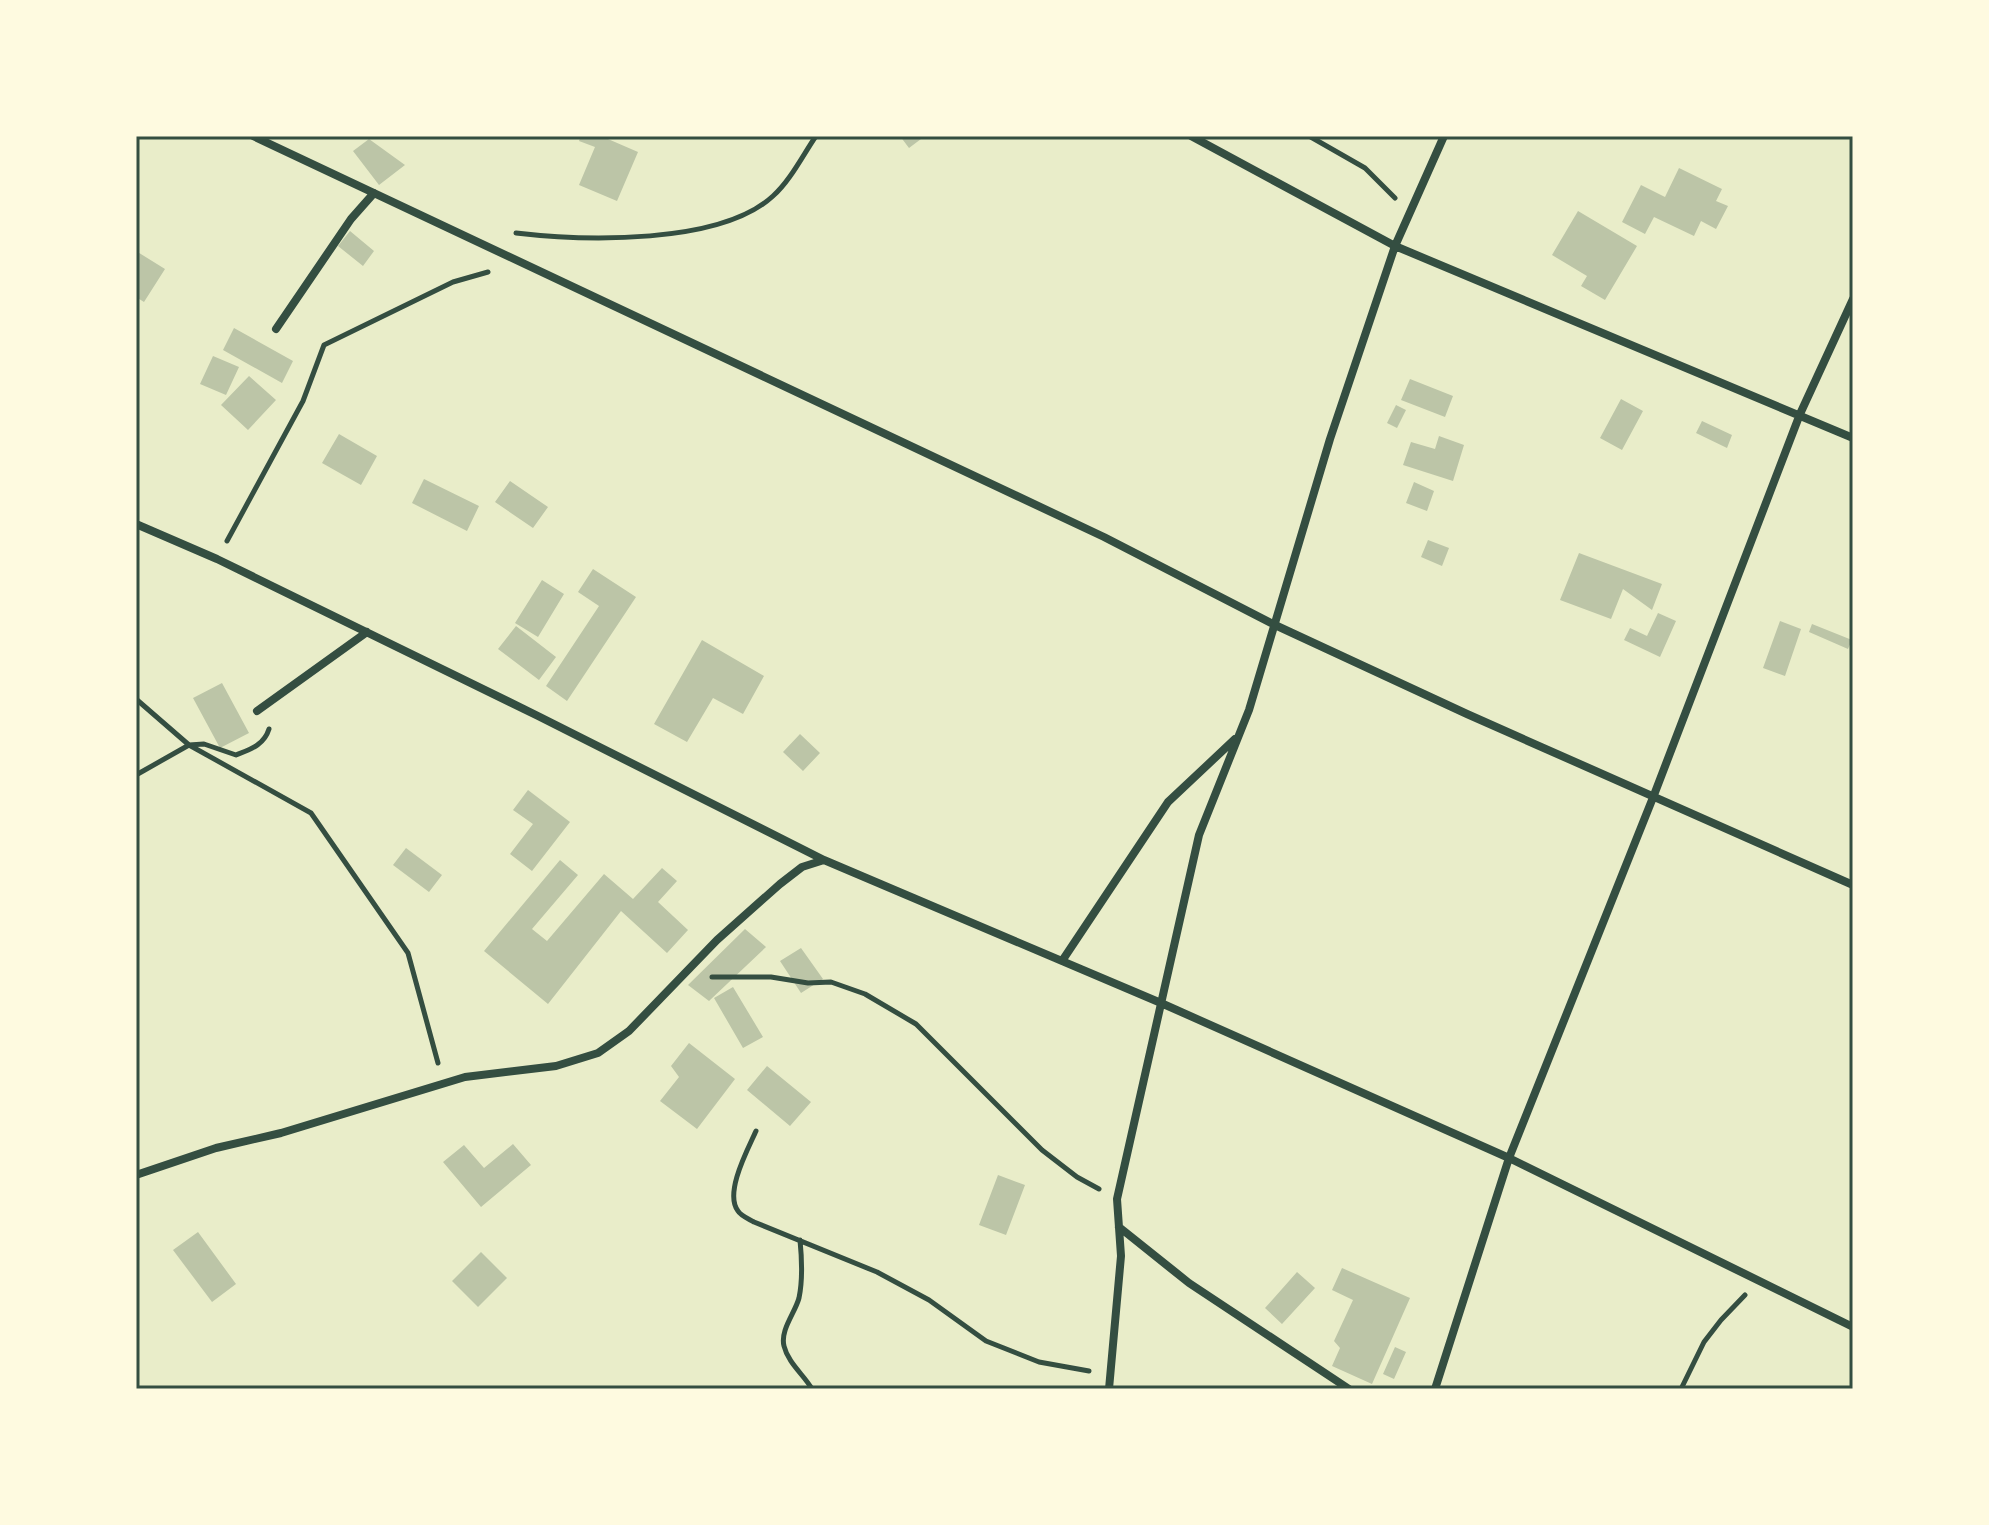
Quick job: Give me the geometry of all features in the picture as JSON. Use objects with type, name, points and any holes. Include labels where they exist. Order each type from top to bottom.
[{"type":"street","points":[[253,136],[1104,537],[1275,625],[1467,714],[1853,885]]},
{"type":"street","points":[[1191,136],[1395,246],[1853,438]]},
{"type":"street","points":[[1109,1389],[1121,1256],[1117,1199],[1199,835],[1239,735],[1330,439],[1395,246],[1444,136]]},
{"type":"street","points":[[276,329],[351,219],[374,193]]},
{"type":"street","points":[[1435,1389],[1509,1158],[1654,795],[1800,414],[1853,299]]},
{"type":"street","points":[[136,524],[217,559],[367,632],[824,860],[1161,1003],[1509,1158],[1853,1327]]},
{"type":"street","points":[[257,711],[367,632]]},
{"type":"street","points":[[1062,961],[1168,802],[1239,735]]},
{"type":"street","points":[[136,1175],[216,1148],[281,1133],[465,1077],[556,1066],[598,1053],[629,1031],[717,940],[780,884],[802,867],[824,860]]},
{"type":"street","points":[[1119,1227],[1189,1283],[1349,1389]]},
{"type":"path","points":[[502,231],[560,238],[673,233],[729,223],[774,196],[816,136]]},
{"type":"path","points":[[1309,136],[1365,168],[1408,211]]},
{"type":"path","points":[[217,559],[303,401],[324,345],[453,282],[522,262]]},
{"type":"path","points":[[136,699],[189,745],[311,813],[408,953],[444,1083]]},
{"type":"path","points":[[136,775],[189,745],[204,744],[236,755],[256,747],[266,739],[270,727],[257,711]]},
{"type":"path","points":[[684,975],[831,982],[865,994],[916,1024],[1042,1150],[1077,1177],[1117,1199]]},
{"type":"path","points":[[756,1131],[736,1179],[733,1199],[738,1212],[754,1222],[877,1272],[913,1291],[986,1341],[1039,1362],[1110,1372]]},
{"type":"path","points":[[800,1240],[802,1278],[783,1346],[792,1364],[812,1389]]},
{"type":"path","points":[[1681,1389],[1704,1342],[1758,1282]]},
{"type":"building","points":[[581,136],[601,136],[638,152],[617,201],[579,185],[595,147],[579,141]]},
{"type":"building","points":[[900,136],[925,136],[909,148]]},
{"type":"building","points":[[369,139],[405,165],[379,185],[353,151]]},
{"type":"building","points":[[1679,168],[1722,189],[1716,201],[1728,206],[1716,229],[1701,221],[1694,236],[1654,217],[1645,234],[1622,222],[1641,185],[1665,197]]},
{"type":"building","points":[[1578,211],[1637,246],[1605,300],[1581,286],[1587,276],[1552,255]]},
{"type":"building","points":[[350,231],[374,251],[363,266],[338,246]]},
{"type":"building","points":[[136,251],[165,269],[144,302],[136,297]]},
{"type":"building","points":[[234,328],[293,361],[282,383],[223,350]]},
{"type":"building","points":[[213,356],[239,367],[226,395],[200,384]]},
{"type":"building","points":[[249,376],[276,400],[248,430],[221,405]]},
{"type":"building","points":[[1410,379],[1453,396],[1445,417],[1401,400]]},
{"type":"building","points":[[1621,399],[1643,411],[1622,450],[1600,438]]},
{"type":"building","points":[[1396,405],[1406,410],[1397,428],[1387,423]]},
{"type":"building","points":[[1702,421],[1732,435],[1727,448],[1696,433]]},
{"type":"building","points":[[339,434],[377,456],[361,485],[322,463]]},
{"type":"building","points":[[1439,436],[1464,445],[1453,481],[1403,465],[1411,442],[1435,449]]},
{"type":"building","points":[[424,479],[479,506],[467,531],[412,503]]},
{"type":"building","points":[[510,481],[548,507],[533,528],[495,502]]},
{"type":"building","points":[[1414,482],[1434,491],[1427,511],[1406,503]]},
{"type":"building","points":[[1428,540],[1449,548],[1442,566],[1421,557]]},
{"type":"building","points":[[1579,553],[1662,584],[1652,610],[1623,589],[1611,619],[1560,600]]},
{"type":"building","points":[[593,569],[636,597],[567,701],[546,686],[599,606],[578,592]]},
{"type":"building","points":[[542,580],[564,594],[538,637],[515,623]]},
{"type":"building","points":[[1658,613],[1676,621],[1660,657],[1624,640],[1630,628],[1647,636]]},
{"type":"building","points":[[1780,621],[1801,629],[1785,676],[1763,668]]},
{"type":"building","points":[[1812,624],[1852,640],[1848,649],[1809,632]]},
{"type":"building","points":[[516,626],[556,657],[539,680],[498,649]]},
{"type":"building","points":[[702,640],[764,676],[743,714],[713,698],[687,742],[654,724]]},
{"type":"building","points":[[222,683],[249,733],[220,748],[193,698]]},
{"type":"building","points":[[800,734],[820,753],[803,771],[783,752]]},
{"type":"building","points":[[528,790],[570,822],[532,871],[510,854],[533,824],[513,810]]},
{"type":"building","points":[[406,848],[442,875],[429,892],[393,865]]},
{"type":"building","points":[[560,860],[578,875],[532,929],[547,941],[604,874],[633,899],[662,868],[677,881],[658,902],[688,930],[667,953],[621,911],[548,1004],[484,951]]},
{"type":"building","points":[[745,929],[766,947],[709,1001],[688,985]]},
{"type":"building","points":[[801,948],[823,979],[801,993],[780,961]]},
{"type":"building","points":[[733,987],[763,1037],[743,1048],[714,998]]},
{"type":"building","points":[[689,1043],[735,1079],[697,1129],[660,1101],[679,1077],[671,1066]]},
{"type":"building","points":[[767,1066],[811,1102],[790,1126],[747,1090]]},
{"type":"building","points":[[513,1144],[531,1165],[481,1207],[443,1162],[464,1145],[484,1168]]},
{"type":"building","points":[[998,1175],[1025,1185],[1006,1235],[979,1225]]},
{"type":"building","points":[[198,1232],[236,1284],[212,1302],[173,1250]]},
{"type":"building","points":[[481,1252],[507,1278],[478,1307],[452,1281]]},
{"type":"building","points":[[1342,1268],[1410,1298],[1372,1384],[1332,1366],[1340,1348],[1334,1341],[1353,1300],[1332,1290]]},
{"type":"building","points":[[1297,1272],[1315,1288],[1282,1324],[1265,1308]]},
{"type":"building","points":[[1395,1347],[1406,1352],[1394,1379],[1383,1374]]}]
